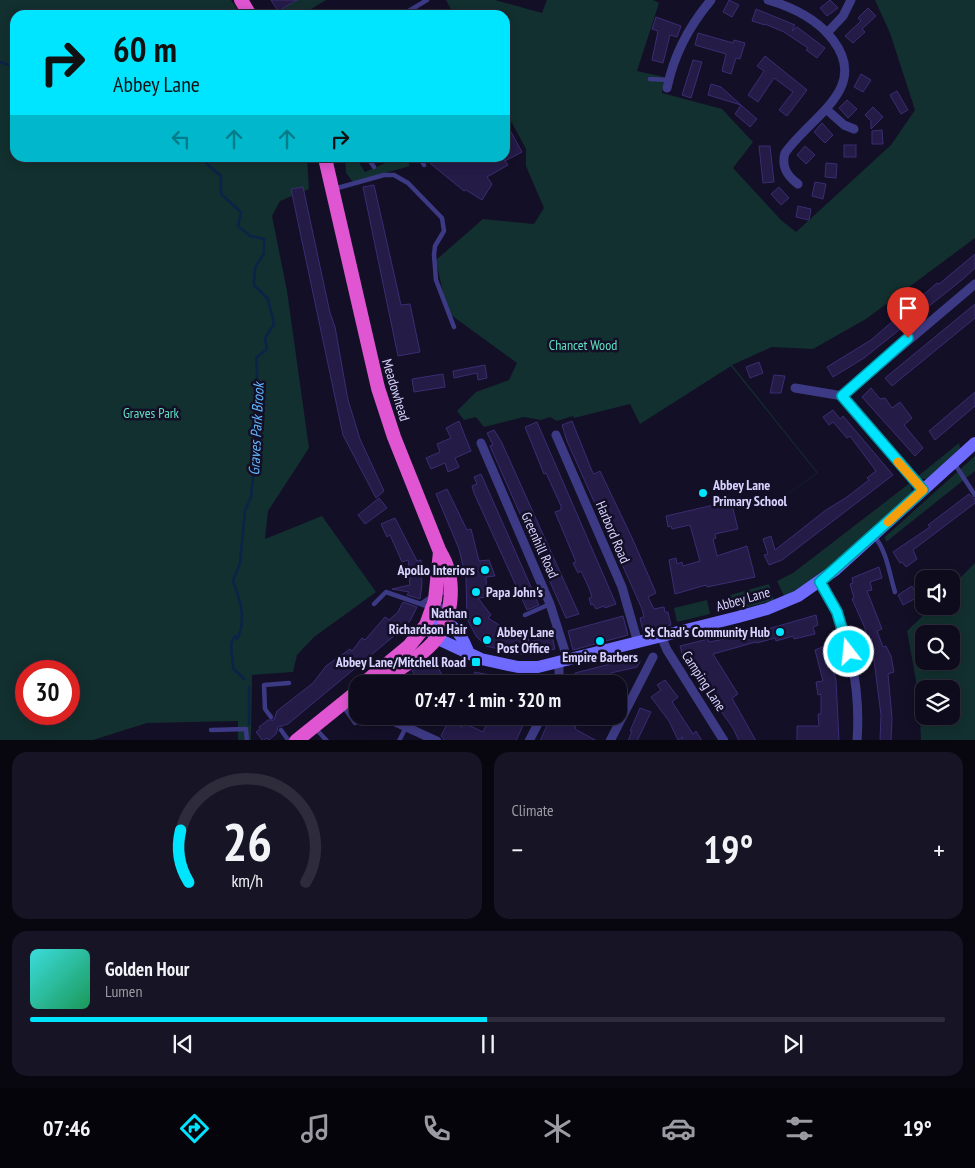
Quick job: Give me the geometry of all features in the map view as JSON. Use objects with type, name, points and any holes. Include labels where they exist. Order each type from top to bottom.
[{"type":"highway","name":"Meadowhead","points":[[326,162],[368,350],[383,407],[440,552],[448,566],[446,596]]},
{"type":"highway","points":[[374,675],[409,646],[426,625],[427,606],[446,596]]},
{"type":"highway","points":[[389,675],[436,638],[444,622],[446,596]]},
{"type":"highway","points":[[296,740],[349,700]]},
{"type":"main road","name":"Abbey Lane","points":[[426,625],[436,638],[481,659],[518,667],[564,662],[767,609],[798,596],[820,582],[975,443]]},
{"type":"main road","points":[[426,625],[444,622],[463,638],[468,652]]},
{"type":"street","points":[[668,84],[684,38],[696,17],[711,0]]},
{"type":"street","points":[[768,0],[813,20],[827,33],[840,51],[847,69],[842,86],[826,109],[785,153],[783,161],[785,169],[798,184]]},
{"type":"street","points":[[827,33],[843,16],[851,0]]},
{"type":"street","points":[[826,109],[844,125],[854,129]]},
{"type":"street","points":[[842,396],[975,284]]},
{"type":"street","points":[[795,388],[842,396],[923,490]]},
{"type":"street","name":"Harbord Road","points":[[556,435],[622,587],[638,642]]},
{"type":"street","name":"Greenhill Road","points":[[481,443],[550,604],[564,662]]},
{"type":"street","points":[[820,582],[837,612],[852,665],[857,710],[857,740]]},
{"type":"street","name":"Camping Lane","points":[[662,636],[667,650],[717,726],[724,740]]},
{"type":"street","points":[[610,740],[653,657]]},
{"type":"street","points":[[560,675],[564,662]]},
{"type":"street","points":[[402,725],[437,740]]},
{"type":"street","points":[[529,740],[537,725]]},
{"type":"lane","points":[[410,10],[427,0]]},
{"type":"lane","points":[[650,79],[668,84]]},
{"type":"lane","points":[[371,162],[374,167]]},
{"type":"lane","points":[[333,190],[384,175],[394,174],[408,183],[442,218],[444,231],[435,246],[434,255],[436,280],[454,327]]},
{"type":"lane","points":[[953,462],[975,495]]},
{"type":"lane","points":[[874,535],[884,549],[885,560],[894,592]]},
{"type":"lane","points":[[374,604],[386,592],[427,606]]},
{"type":"lane","points":[[525,615],[550,604]]},
{"type":"lane","points":[[271,717],[265,709],[264,685],[289,683]]},
{"type":"lane","points":[[342,704],[349,714]]},
{"type":"lane","points":[[313,727],[327,740]]},
{"type":"lane","points":[[399,740],[406,727]]},
{"type":"lane","points":[[211,730],[246,729],[246,740]]},
{"type":"lane","points":[[280,730],[288,740]]},
{"type":"green space","name":"Graves Park","points":[[0,0],[231,0],[238,10],[10,10],[10,162],[307,162],[309,189],[280,201],[272,216],[287,291],[309,448],[268,511],[265,539],[322,516],[376,592],[314,637],[297,655],[293,672],[252,675],[251,740],[238,740],[238,721],[147,723],[93,740],[0,740]]},
{"type":"green space","points":[[296,0],[326,0],[309,10],[280,10]]},
{"type":"green space","name":"Chancet Wood","points":[[446,0],[495,0],[542,13],[547,0],[653,0],[659,3],[637,71],[664,77],[662,93],[722,109],[753,142],[733,168],[781,220],[796,232],[891,145],[915,110],[890,33],[875,0],[975,0],[975,238],[866,319],[813,349],[772,347],[732,365],[818,473],[761,513],[817,473],[731,366],[640,424],[630,404],[557,421],[550,417],[541,420],[524,417],[484,427],[476,417],[464,420],[457,411],[476,392],[509,380],[517,363],[447,312],[436,260],[483,219],[534,224],[544,208],[526,166],[526,149],[510,119],[510,10],[451,10]]},
{"type":"green space","points":[[345,162],[359,162],[365,172],[388,162],[408,162],[410,166],[353,182],[346,173]]},
{"type":"green space","points":[[959,443],[960,448],[927,479],[918,479],[917,477]]},
{"type":"green space","points":[[975,456],[975,471],[886,542],[885,537]]},
{"type":"green space","points":[[910,483],[912,492],[811,584],[784,596],[777,581],[793,573]]},
{"type":"green space","points":[[975,563],[975,740],[921,740],[920,725],[960,725],[960,680],[916,680],[907,631],[924,615],[960,615],[960,578]]},
{"type":"green space","points":[[769,584],[774,600],[740,609],[739,607],[733,608],[730,595]]},
{"type":"green space","points":[[707,600],[710,614],[677,622],[674,608]]},
{"type":"building","points":[[271,0],[297,0],[280,10],[277,10]]},
{"type":"building","points":[[729,0],[739,5],[732,17],[723,12]]},
{"type":"building","points":[[830,0],[838,8],[827,16],[820,8]]},
{"type":"building","points":[[868,8],[876,16],[862,29],[865,32],[853,43],[845,36],[861,21],[858,18]]},
{"type":"building","points":[[756,9],[795,25],[792,31],[797,27],[825,48],[817,58],[806,50],[808,48],[784,32],[752,21]]},
{"type":"building","points":[[656,17],[681,26],[677,37],[670,35],[663,63],[652,60],[658,31],[652,29]]},
{"type":"building","points":[[698,33],[733,43],[734,40],[745,43],[740,59],[736,58],[731,74],[722,71],[726,54],[695,45]]},
{"type":"building","points":[[765,56],[807,90],[787,116],[779,110],[793,92],[774,78],[758,102],[748,95],[764,71],[757,66]]},
{"type":"building","points":[[693,60],[702,62],[691,98],[682,95]]},
{"type":"building","points":[[861,74],[871,80],[863,92],[854,87]]},
{"type":"building","points":[[711,84],[721,87],[741,105],[708,95]]},
{"type":"building","points":[[897,91],[908,110],[901,114],[890,95]]},
{"type":"building","points":[[847,100],[857,109],[848,118],[839,108]]},
{"type":"building","points":[[741,105],[757,119],[750,127],[735,114]]},
{"type":"building","points":[[873,107],[883,117],[871,129],[871,121],[865,115]]},
{"type":"building","points":[[822,123],[833,135],[825,143],[814,132]]},
{"type":"building","points":[[510,130],[522,152],[510,158]]},
{"type":"building","points":[[882,130],[883,144],[872,144],[872,131]]},
{"type":"building","points":[[844,145],[856,145],[856,157],[844,157]]},
{"type":"building","points":[[759,146],[770,146],[774,182],[763,183]]},
{"type":"building","points":[[805,146],[815,155],[806,164],[797,155]]},
{"type":"building","points":[[430,162],[506,162],[508,165],[487,177],[492,184],[482,200],[466,190],[464,191]]},
{"type":"building","points":[[826,163],[837,164],[836,178],[825,177]]},
{"type":"building","points":[[815,182],[826,184],[823,199],[812,196]]},
{"type":"building","points":[[374,185],[401,305],[410,304],[420,352],[398,356],[363,187]]},
{"type":"building","points":[[303,187],[330,313],[335,327],[348,400],[360,439],[384,491],[376,498],[343,435],[291,189]]},
{"type":"building","points":[[779,187],[789,198],[781,205],[771,194]]},
{"type":"building","points":[[798,206],[811,209],[809,220],[796,217]]},
{"type":"building","points":[[975,254],[975,268],[963,279],[864,358],[833,377],[827,367],[871,340],[937,283],[939,284]]},
{"type":"building","points":[[975,304],[975,318],[892,386],[885,378]]},
{"type":"building","points":[[759,362],[763,373],[750,378],[746,367]]},
{"type":"building","points":[[485,365],[487,378],[478,380],[477,373],[454,378],[453,371]]},
{"type":"building","points":[[443,374],[445,387],[414,392],[412,379]]},
{"type":"building","points":[[774,375],[785,376],[781,393],[770,393]]},
{"type":"building","points":[[871,388],[880,399],[885,398],[892,408],[900,402],[912,418],[904,425],[923,448],[915,456],[862,397]]},
{"type":"building","points":[[975,392],[975,406],[935,440],[929,431]]},
{"type":"building","points":[[833,410],[840,419],[843,416],[893,475],[782,560],[769,565],[764,555],[768,554],[763,539],[771,536],[775,550],[826,510],[869,480],[867,478],[876,471],[850,436],[847,438],[833,422],[829,425],[823,417]]},
{"type":"building","points":[[459,421],[471,451],[455,458],[459,467],[448,472],[445,463],[431,469],[426,458],[440,452],[437,444],[451,438],[446,428]]},
{"type":"building","points":[[572,421],[592,471],[594,474],[600,471],[656,593],[648,597],[654,609],[664,607],[665,612],[668,612],[671,625],[643,631],[640,618],[644,617],[642,609],[567,441],[562,425]]},
{"type":"building","points":[[537,422],[616,604],[596,609],[593,604],[591,605],[589,598],[592,597],[589,588],[581,571],[578,573],[573,563],[576,562],[555,512],[561,510],[561,506],[546,473],[544,474],[525,427]]},
{"type":"building","points":[[494,430],[501,441],[579,614],[566,618],[490,446],[493,445],[487,433]]},
{"type":"building","points":[[481,474],[539,605],[527,610],[474,493],[472,486],[477,484],[474,477]]},
{"type":"building","points":[[447,489],[467,530],[471,529],[479,561],[489,560],[495,576],[486,577],[487,597],[478,598],[491,615],[488,618],[504,628],[519,631],[503,638],[528,638],[529,642],[552,636],[555,649],[540,652],[540,654],[519,654],[486,646],[476,636],[467,619],[466,578],[459,549],[436,494]]},
{"type":"building","points":[[969,494],[975,499],[975,503],[913,550],[917,559],[906,567],[902,562],[900,563],[893,552],[930,527],[928,525]]},
{"type":"building","points":[[379,498],[387,508],[365,524],[358,515]]},
{"type":"building","points":[[731,501],[738,529],[715,534],[716,538],[713,539],[717,556],[747,546],[755,577],[707,587],[706,585],[675,594],[669,560],[676,558],[677,564],[682,562],[683,566],[700,561],[690,525],[672,529],[671,526],[668,527],[666,516]]},
{"type":"building","points":[[395,518],[417,561],[421,560],[422,584],[420,599],[407,595],[409,592],[392,589],[410,585],[409,578],[411,578],[408,560],[402,562],[390,535],[387,537],[381,524]]},
{"type":"building","points":[[879,567],[882,578],[870,582],[872,590],[867,591],[882,629],[877,631],[883,647],[886,646],[891,656],[894,672],[888,674],[892,718],[891,740],[880,740],[881,715],[874,660],[866,639],[865,628],[852,599],[854,598],[850,584],[853,583],[852,578]]},
{"type":"building","points":[[912,586],[915,592],[915,599],[903,605],[898,595]]},
{"type":"building","points":[[403,602],[417,607],[410,621],[400,631],[288,724],[278,727],[276,734],[269,740],[267,738],[262,740],[256,732],[260,729],[259,727],[268,720],[274,720],[277,711],[313,683],[326,666],[350,649],[352,651],[362,638],[365,640],[385,617],[389,620],[398,612]]},
{"type":"building","points":[[816,615],[818,625],[813,627],[815,634],[794,639],[793,636],[776,641],[775,638],[713,654],[738,694],[732,698],[755,740],[739,740],[733,728],[717,708],[689,664],[688,656],[683,657],[680,646],[708,639],[709,642],[751,634]]},
{"type":"building","points":[[623,616],[628,635],[573,650],[568,631]]},
{"type":"building","points":[[825,646],[836,680],[839,740],[797,740],[797,726],[819,726],[818,714],[821,714],[821,694],[818,695],[816,682],[823,681],[815,650]]},
{"type":"building","points":[[638,657],[640,662],[637,667],[611,673],[612,675],[575,675],[575,673]]},
{"type":"building","points":[[428,659],[432,659],[442,675],[415,675],[412,671]]},
{"type":"building","points":[[474,672],[490,675],[476,675]]},
{"type":"building","points":[[665,680],[678,697],[672,702],[693,734],[696,731],[701,740],[682,740],[683,737],[678,740],[669,721],[651,697],[661,690],[657,685]]},
{"type":"building","points":[[640,708],[651,712],[637,740],[628,740],[632,731],[630,731]]},
{"type":"building","points":[[446,725],[458,725],[462,727],[463,725],[468,725],[483,732],[486,725],[523,725],[516,740],[444,740],[441,736]]},
{"type":"building","points":[[547,725],[572,725],[576,727],[575,729],[595,740],[540,740]]},
{"type":"waterway","name":"Graves Park Brook","points":[[0,62],[10,65]]},
{"type":"waterway","name":"Graves Park Brook","points":[[205,162],[221,176],[221,194],[241,212],[238,226],[250,236],[264,239],[264,253],[255,268],[254,285],[268,299],[274,324],[265,338],[267,349],[256,358],[256,401],[259,415],[251,497],[245,511],[240,563],[233,581],[240,602],[242,617],[240,632],[237,639],[235,636],[231,643],[233,668],[244,679]]},
{"type":"waterway","name":"Graves Park Brook","points":[[249,687],[249,724]]},
{"type":"slow traffic","points":[[888,522],[923,490],[898,462]]},
{"type":"place","name":"Abbey Lane Primary School","points":[[703,493]]},
{"type":"place","name":"Apollo Interiors","points":[[485,570]]},
{"type":"place","name":"Papa John's","points":[[476,592]]},
{"type":"place","name":"Nathan Richardson Hair","points":[[477,621]]},
{"type":"place","name":"St Chad's Community Hub","points":[[780,632]]},
{"type":"place","name":"Abbey Lane Post Office","points":[[487,640]]},
{"type":"place","name":"Empire Barbers","points":[[600,641]]},
{"type":"place","name":"Abbey Lane/Mitchell Road","points":[[476,662]]},
{"type":"route","points":[[849,652],[837,612],[820,582],[923,490],[842,396],[908,338]]}]
